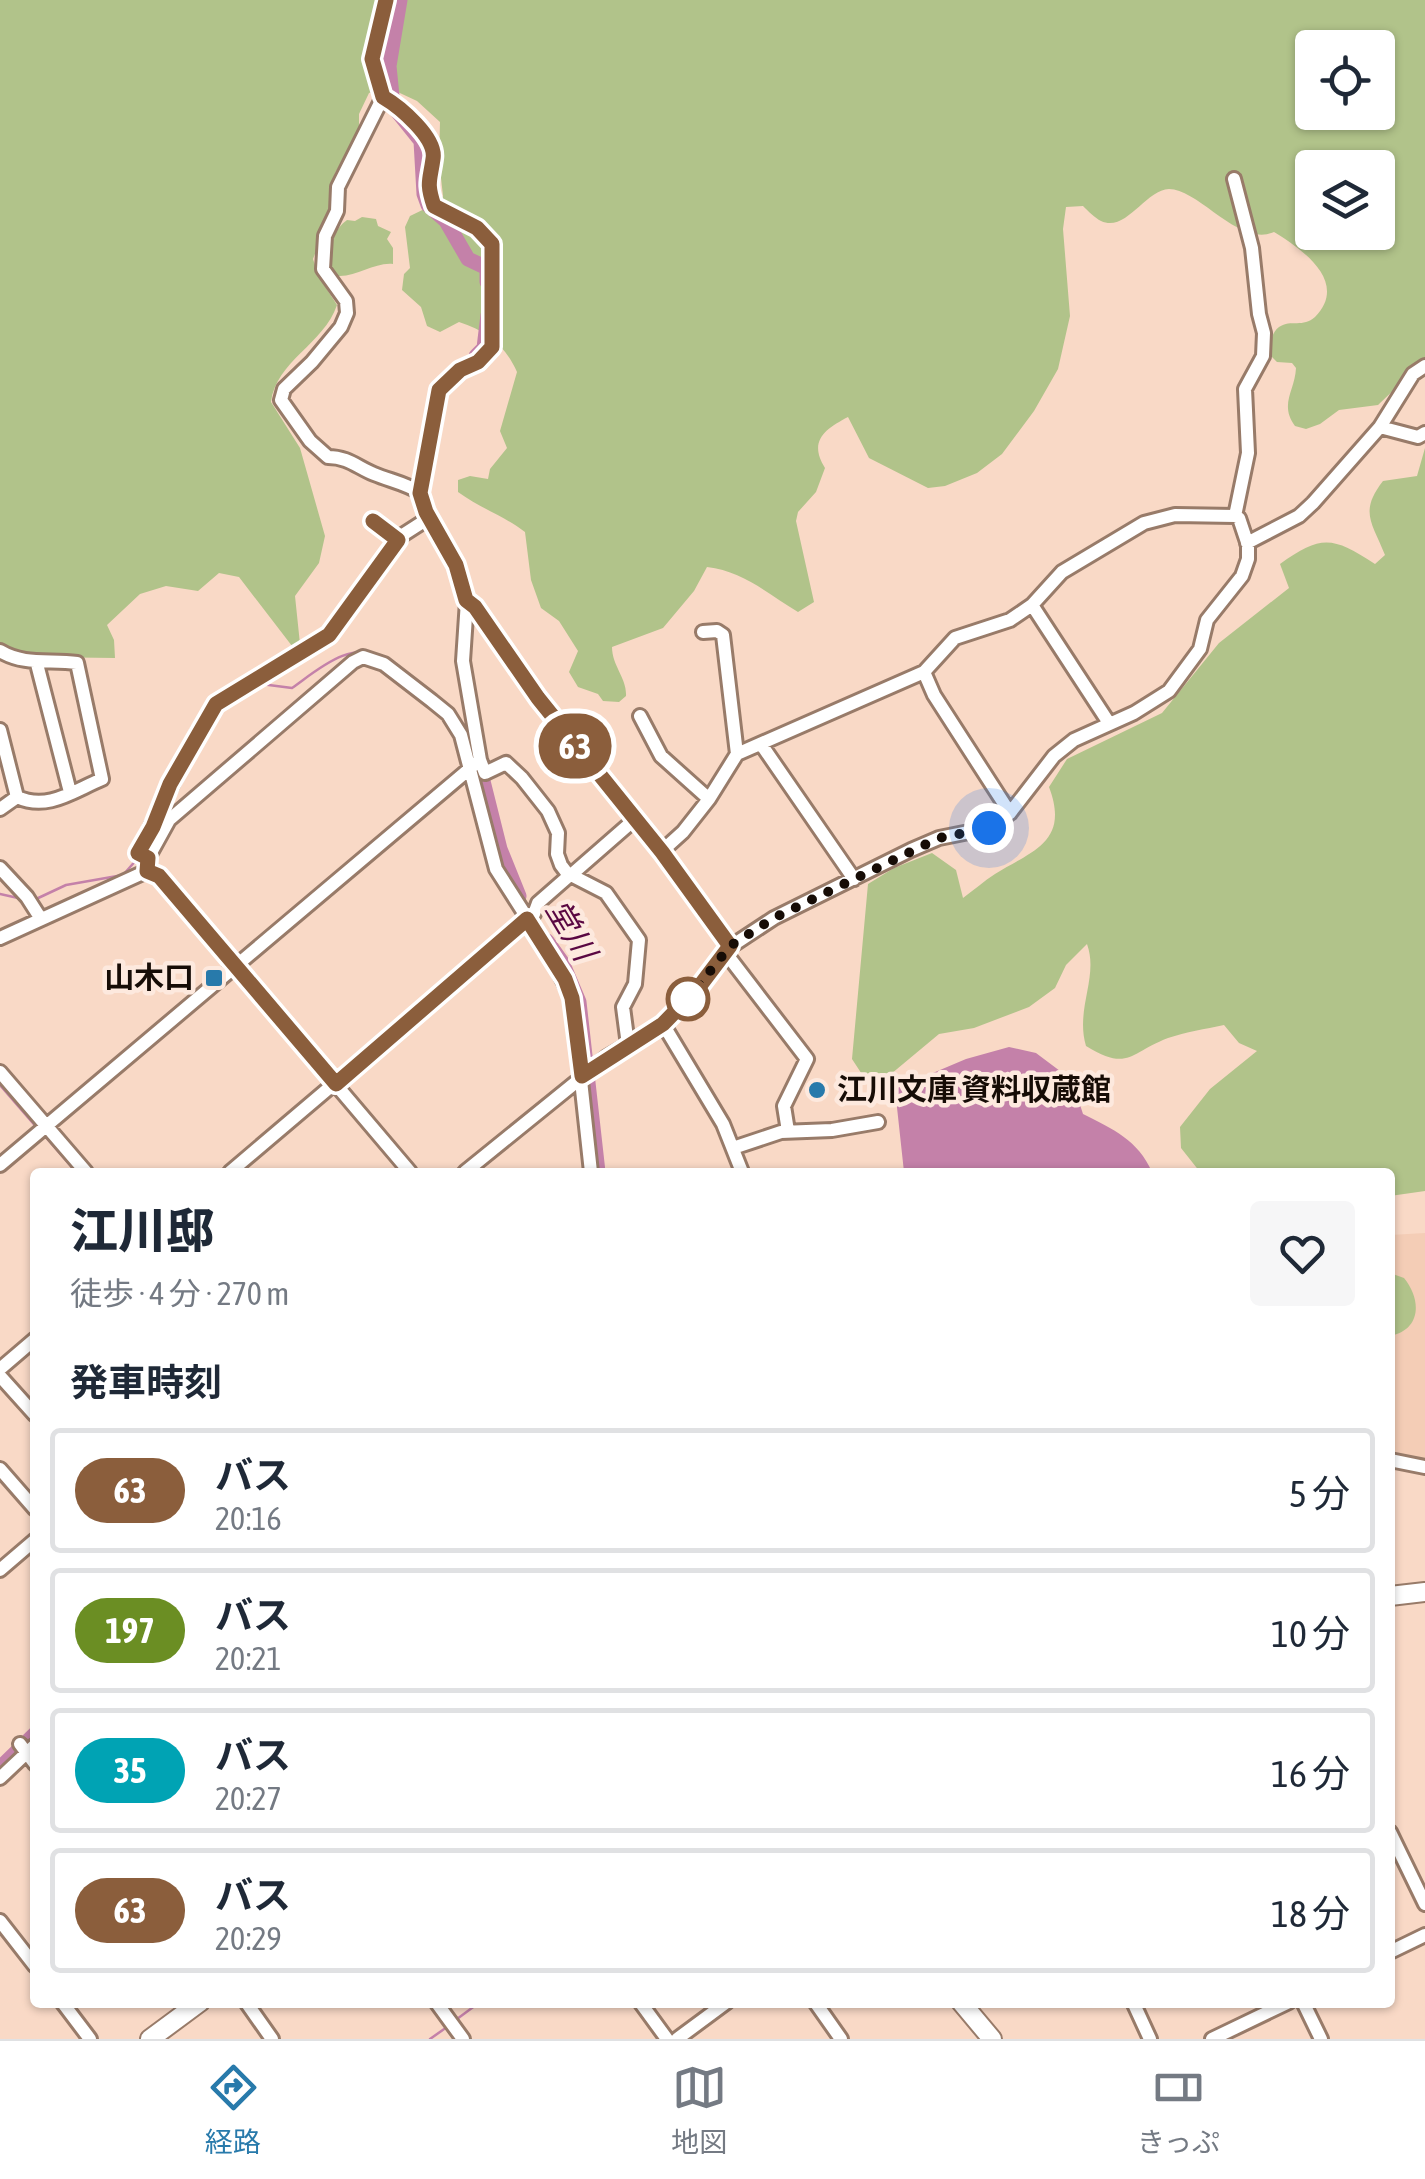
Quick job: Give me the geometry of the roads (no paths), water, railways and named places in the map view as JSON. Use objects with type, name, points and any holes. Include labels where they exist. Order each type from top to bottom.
[{"type":"main road","points":[[1395,1595],[1425,1592]]},
{"type":"main road","points":[[150,2039],[192,2008]]},
{"type":"main road","points":[[966,2008],[992,2039]]},
{"type":"street","points":[[386,0],[372,59],[383,97],[409,115],[429,143],[434,156],[427,184],[434,206],[477,228],[492,244],[492,347],[439,390],[420,493],[429,518],[456,565],[466,600],[463,661],[491,857],[530,917],[572,998],[588,1071],[591,1168]]},
{"type":"street","points":[[383,97],[338,187],[337,212],[325,236],[323,269],[346,301],[347,313],[341,326],[284,389],[280,400],[310,441],[328,458],[343,457],[420,493]]},
{"type":"street","points":[[1234,179],[1252,248],[1258,314],[1264,332],[1264,356],[1245,389],[1248,453],[1235,516]]},
{"type":"street","points":[[1248,543],[1299,516],[1380,427],[1401,389],[1425,366]]},
{"type":"street","points":[[1380,427],[1418,437],[1425,433]]},
{"type":"street","points":[[470,1168],[588,1071],[663,1024],[699,987],[727,950],[774,918],[939,838],[989,828],[1010,813],[1054,756],[1074,740],[1134,714],[1169,691],[1200,649],[1208,620],[1242,576],[1248,543],[1239,518],[1175,516],[1144,523],[1062,572],[1032,605],[1010,620],[955,638],[924,672],[737,754],[684,832],[662,852]]},
{"type":"street","points":[[407,1168],[138,853],[170,784],[216,704],[329,635],[398,540],[418,522],[429,518]]},
{"type":"street","points":[[373,521],[398,540]]},
{"type":"street","points":[[466,600],[662,852],[807,1059],[784,1106],[788,1131]]},
{"type":"street","points":[[1032,605],[1109,723]]},
{"type":"street","points":[[703,632],[718,631],[723,636],[737,754]]},
{"type":"street","points":[[0,652],[37,664],[56,660],[77,663],[102,779],[48,803],[32,804],[17,797]]},
{"type":"street","points":[[0,938],[148,864],[169,820],[291,714],[364,657],[384,664],[448,714],[485,774],[506,763],[510,766],[541,802],[558,834],[561,865],[570,875],[608,896],[640,942],[635,984],[622,1007],[628,1045]]},
{"type":"street","points":[[37,664],[70,792]]},
{"type":"street","points":[[924,672],[934,695],[1010,813]]},
{"type":"street","points":[[640,716],[662,756],[709,799]]},
{"type":"street","points":[[0,730],[17,797]]},
{"type":"street","points":[[761,744],[854,878]]},
{"type":"street","points":[[0,1166],[476,763]]},
{"type":"street","points":[[0,809],[17,797]]},
{"type":"street","points":[[235,1168],[530,917],[538,903],[634,820]]},
{"type":"street","points":[[0,868],[41,919]]},
{"type":"street","points":[[663,1024],[701,1084],[740,1168]]},
{"type":"street","points":[[0,1072],[83,1168]]},
{"type":"street","points":[[733,1148],[788,1131],[832,1130],[878,1122]]},
{"type":"street","points":[[30,1345],[0,1373],[30,1409]]},
{"type":"street","points":[[1395,1461],[1425,1466]]},
{"type":"street","points":[[0,1468],[30,1503]]},
{"type":"street","points":[[0,1570],[30,1544]]},
{"type":"street","points":[[0,1778],[29,1751]]},
{"type":"street","points":[[1395,1842],[1425,1904]]},
{"type":"street","points":[[0,1921],[30,1960]]},
{"type":"street","points":[[1395,1950],[1425,1935]]},
{"type":"street","points":[[67,2008],[90,2039]]},
{"type":"street","points":[[250,2008],[272,2039]]},
{"type":"street","points":[[440,2008],[463,2039]]},
{"type":"street","points":[[644,2008],[667,2039]]},
{"type":"street","points":[[676,2039],[719,2008]]},
{"type":"street","points":[[818,2008],[838,2038]]},
{"type":"street","points":[[1135,2008],[1150,2039]]},
{"type":"street","points":[[1212,2039],[1276,2008]]},
{"type":"street","points":[[1306,2008],[1321,2039]]},
{"type":"waterway","name":"堂川","points":[[400,0],[389,66],[393,106],[421,141],[428,205],[446,221],[468,259],[487,268],[487,282]]},
{"type":"waterway","name":"堂川","points":[[476,356],[484,348],[488,315]]},
{"type":"waterway","points":[[261,684],[292,688],[348,654],[373,653],[386,659]]},
{"type":"waterway","points":[[211,723],[225,707]]},
{"type":"waterway","points":[[455,714],[466,732]]},
{"type":"waterway","name":"堂川","points":[[483,781],[500,849],[519,896]]},
{"type":"waterway","points":[[34,900],[66,885],[123,875],[138,858]]},
{"type":"waterway","points":[[0,894],[18,898]]},
{"type":"waterway","name":"堂川","points":[[547,941],[562,962],[579,1002],[598,1168]]},
{"type":"waterway","points":[[0,1085],[38,1129]]},
{"type":"waterway","points":[[44,1135],[73,1168]]},
{"type":"waterway","name":"堂川","points":[[0,1768],[30,1739]]},
{"type":"waterway","points":[[457,2019],[472,2008]]},
{"type":"waterway","points":[[430,2039],[447,2027]]},
{"type":"place","name":"山木口","points":[[214,978]]},
{"type":"place","name":"江川文庫 資料収蔵館","points":[[817,1090]]}]
